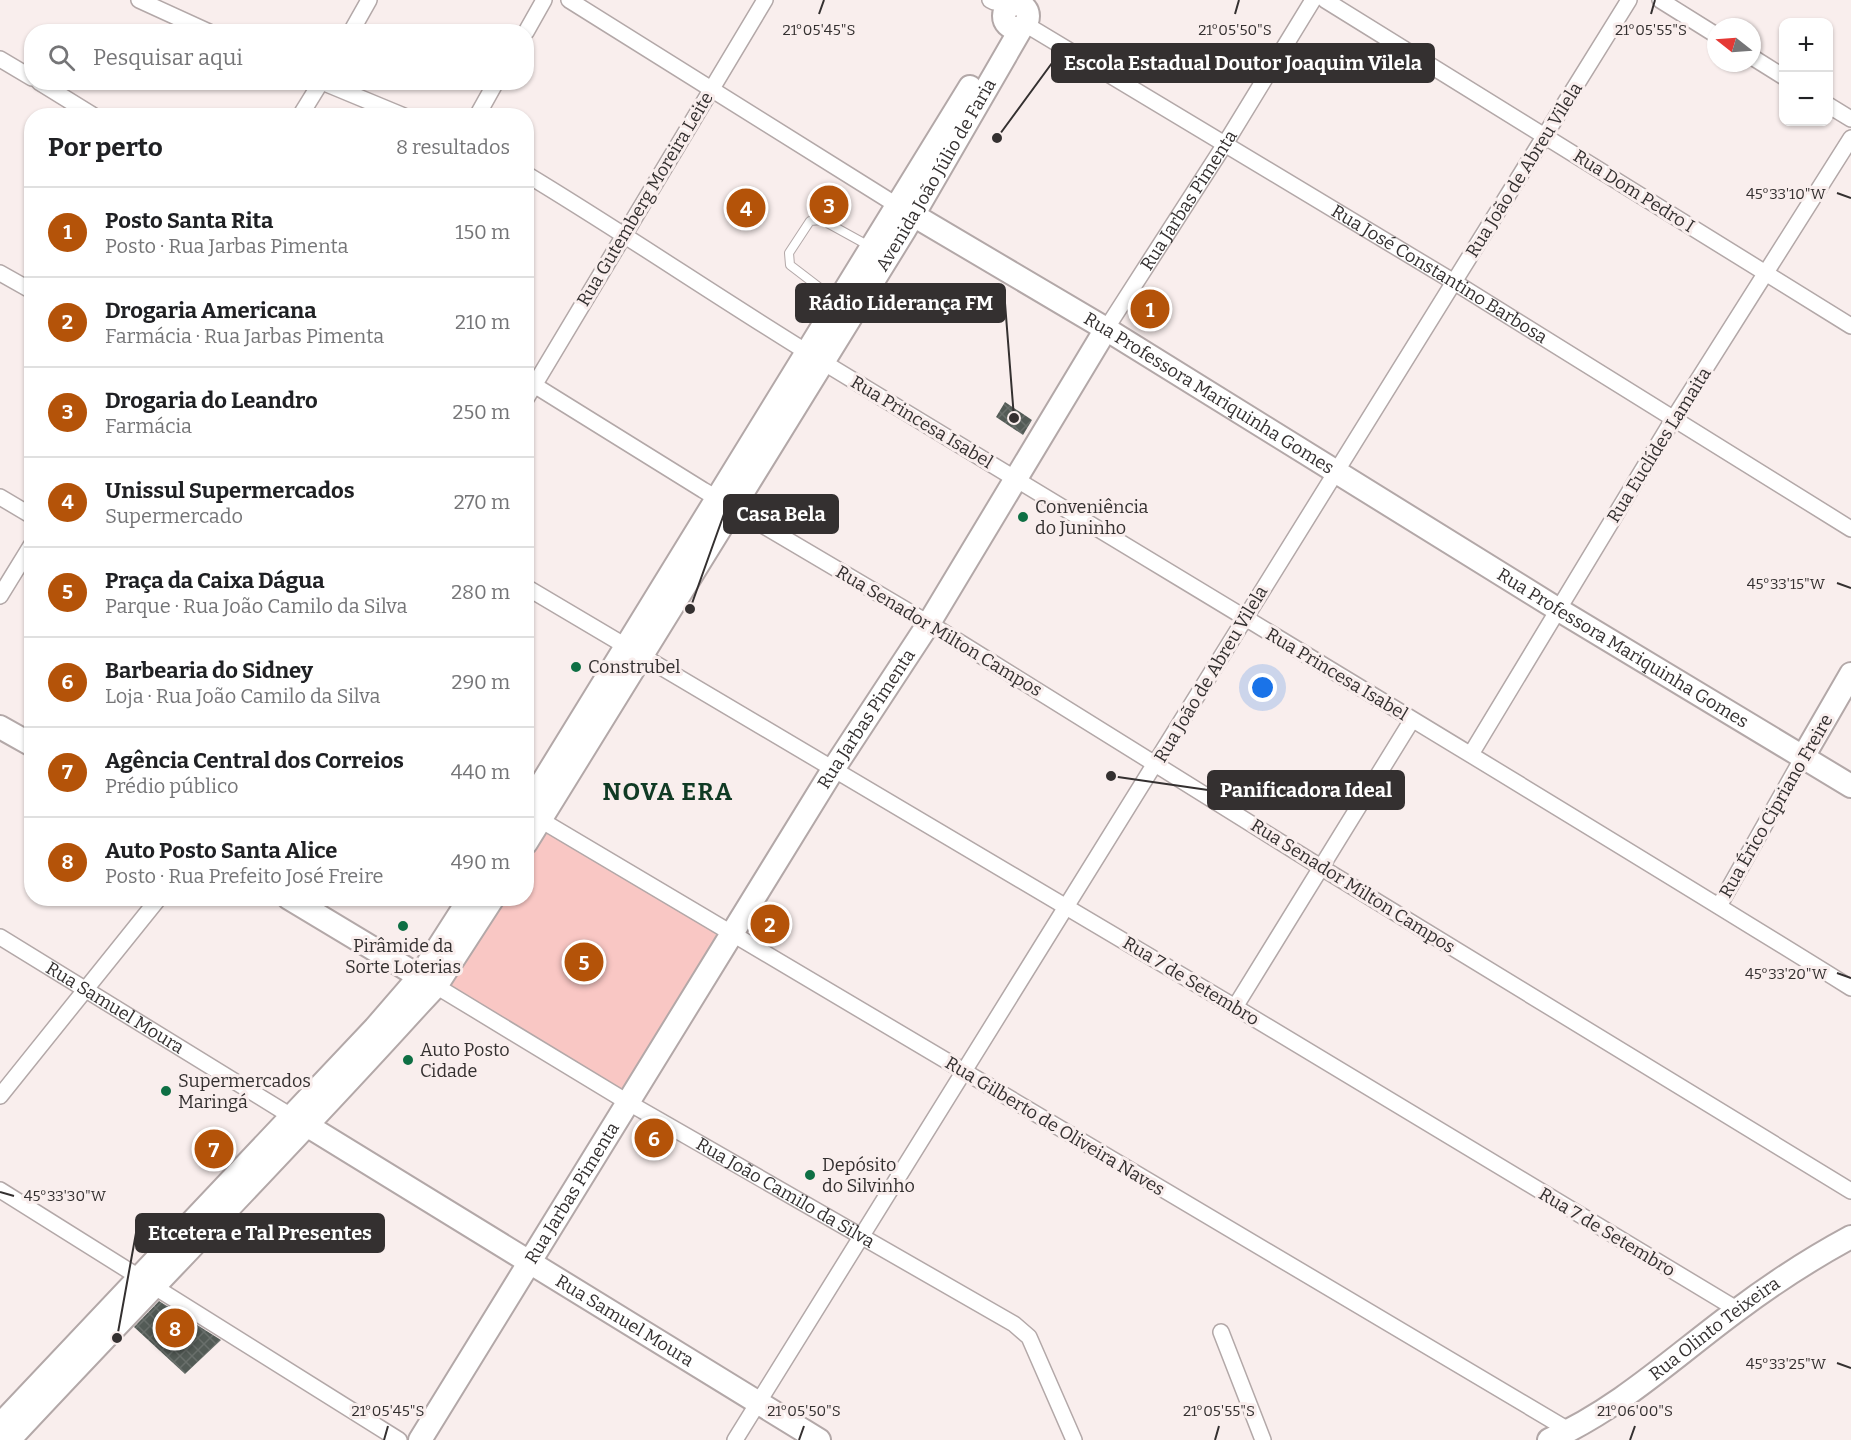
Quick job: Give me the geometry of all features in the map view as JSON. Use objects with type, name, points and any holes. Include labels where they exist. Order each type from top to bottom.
[{"type":"main road","name":"Avenida João Júlio de Faria","points":[[534,808],[634,652],[905,211],[1013,9]]},
{"type":"main road","name":"Avenida João Júlio de Faria","points":[[815,357],[838,301],[872,247],[905,211]]},
{"type":"main road","name":"Rua Professora Mariquinha Gomes","points":[[905,211],[1106,329],[1558,610],[1851,786]]},
{"type":"main road","name":"Rua Jarbas Pimenta","points":[[420,1440],[734,934],[834,768],[929,623],[1106,329]]},
{"type":"main road","name":"Rua Érico Cipriano Freire","points":[[1803,757],[1851,674]]},
{"type":"main road","points":[[0,727],[24,740]]},
{"type":"main road","name":"Rua João Camilo da Silva","points":[[302,906],[428,981]]},
{"type":"main road","points":[[428,981],[466,906]]},
{"type":"main road","points":[[0,1425],[146,1281],[300,1121],[428,981],[487,906]]},
{"type":"main road","name":"Rua Samuel Moura","points":[[300,1121],[819,1440]]},
{"type":"main road","name":"Rua Olinto Teixeira","points":[[1549,1440],[1570,1431],[1650,1378],[1737,1310],[1851,1237]]},
{"type":"main road","points":[[9,1440],[146,1281]]},
{"type":"street","points":[[139,0],[192,24]]},
{"type":"street","points":[[356,24],[369,0]]},
{"type":"street","points":[[530,24],[544,0]]},
{"type":"street","name":"Rua Professora Mariquinha Gomes","points":[[569,0],[905,211]]},
{"type":"street","name":"Rua Gutemberg Moreira Leite","points":[[534,378],[625,234],[765,0]]},
{"type":"street","name":"Rua Jarbas Pimenta","points":[[1106,329],[1225,144],[1313,0]]},
{"type":"street","name":"Rua Dom Pedro I","points":[[1325,0],[1851,326]]},
{"type":"street","name":"Rua João de Abreu Vilela","points":[[735,1440],[1629,0]]},
{"type":"street","points":[[1660,0],[1707,29]]},
{"type":"street","name":"Rua José Constantino Barbosa","points":[[1013,9],[1225,144],[1454,282],[1851,529]]},
{"type":"street","points":[[0,59],[24,73]]},
{"type":"street","points":[[1761,63],[1779,74]]},
{"type":"street","points":[[52,90],[81,108]]},
{"type":"street","points":[[305,108],[317,90]]},
{"type":"street","points":[[341,90],[385,108]]},
{"type":"street","points":[[481,108],[492,90]]},
{"type":"street","points":[[1833,108],[1851,119]]},
{"type":"street","name":"Rua Euclídes Lamaita","points":[[1471,754],[1674,418],[1851,138]]},
{"type":"street","name":"Rua Princesa Isabel","points":[[534,179],[625,234],[815,357],[1471,754],[1851,988]]},
{"type":"street","points":[[0,273],[24,286]]},
{"type":"street","name":"Rua Senador Milton Campos","points":[[534,385],[725,503],[929,623],[1322,868],[1851,1191]]},
{"type":"street","points":[[0,497],[24,511]]},
{"type":"street","points":[[0,596],[24,556]]},
{"type":"street","name":"Rua 7 de Setembro","points":[[534,592],[1235,1007],[1737,1310]]},
{"type":"street","points":[[1235,1007],[1412,720]]},
{"type":"street","name":"Rua Érico Cipriano Freire","points":[[1719,906],[1803,757]]},
{"type":"street","name":"Rua Gilberto de Oliveira Naves","points":[[534,815],[964,1074],[1570,1431]]},
{"type":"street","points":[[0,1096],[153,906]]},
{"type":"street","name":"Rua Samuel Moura","points":[[0,937],[84,991],[300,1121]]},
{"type":"street","name":"Rua João Camilo da Silva","points":[[428,981],[628,1103],[1014,1324],[1029,1337],[1074,1440]]},
{"type":"street","points":[[0,1190],[399,1440]]},
{"type":"street","points":[[1221,1332],[1263,1440]]},
{"type":"lane","points":[[838,301],[790,265],[789,253],[794,245],[810,220],[822,220],[872,247]]},
{"type":"shaded area","points":[[543,826],[727,940],[627,1094],[442,983],[492,906],[534,906],[534,840]]},
{"type":"building","points":[[1005,402],[1032,420],[1023,435],[996,417]]},
{"type":"building","points":[[159,1301],[221,1340],[185,1374],[134,1327]]},
{"type":"place","name":"Escola Estadual Doutor Joaquim Vilela","points":[[997,138]]},
{"type":"place","name":"Drogaria do Leandro","points":[[829,205]]},
{"type":"place","name":"Unissul Supermercados","points":[[746,208]]},
{"type":"place","name":"Posto Santa Rita","points":[[1150,309]]},
{"type":"place","name":"Rádio Liderança FM","points":[[1014,418]]},
{"type":"place","name":"Conveniência do Juninho","points":[[1023,517]]},
{"type":"place","name":"Casa Bela","points":[[690,609]]},
{"type":"place","name":"Construbel","points":[[576,667]]},
{"type":"place","name":"Panificadora Ideal","points":[[1111,776]]},
{"type":"place","name":"Drogaria Americana","points":[[770,924]]},
{"type":"place","name":"Pirâmide da Sorte Loterias","points":[[403,926]]},
{"type":"place","name":"Praça da Caixa Dágua","points":[[584,962]]},
{"type":"place","name":"Auto Posto Cidade","points":[[408,1060]]},
{"type":"place","name":"Supermercados Maringá","points":[[166,1091]]},
{"type":"place","name":"Barbearia do Sidney","points":[[654,1138]]},
{"type":"place","name":"Agência Central dos Correios","points":[[214,1149]]},
{"type":"place","name":"Depósito do Silvinho","points":[[810,1175]]},
{"type":"place","name":"Auto Posto Santa Alice","points":[[175,1328]]},
{"type":"place","name":"Etcetera e Tal Presentes","points":[[117,1338]]},
{"type":"district","name":"NOVA ERA","points":[[668,792]]}]
